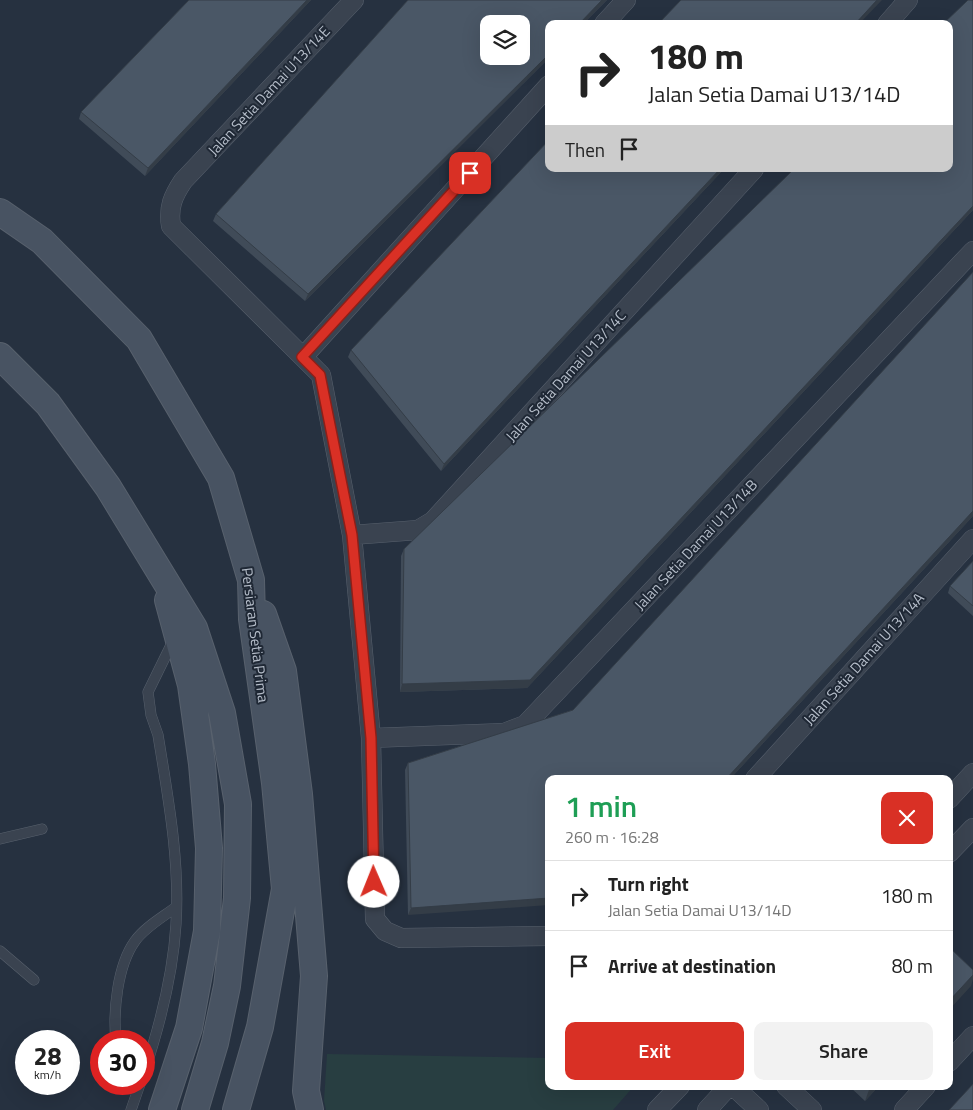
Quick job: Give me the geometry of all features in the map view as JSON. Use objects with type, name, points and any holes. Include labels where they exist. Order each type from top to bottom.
[{"type":"street","name":"Jalan Setia Damai U13/14E","points":[[354,0],[184,181],[174,196],[169,212],[171,226],[320,375],[352,535],[371,738],[375,919],[385,932],[401,938],[545,936]]},
{"type":"street","points":[[608,20],[626,0]]},
{"type":"street","points":[[890,20],[908,0]]},
{"type":"street","points":[[302,357],[545,89]]},
{"type":"street","name":"Jalan Setia Damai U13/14C","points":[[352,535],[418,530],[434,521],[751,172]]},
{"type":"street","name":"Persiaran Setia Prima","points":[[0,212],[42,241],[139,339],[221,478],[251,580],[252,619],[275,783],[285,889],[260,1027],[236,1110]]},
{"type":"street","name":"Jalan Setia Damai U13/14B","points":[[371,738],[504,733],[525,725],[973,251]]},
{"type":"street","points":[[0,356],[48,404],[108,487],[194,628],[222,713],[238,804],[237,898],[227,986],[215,1043],[194,1110]]},
{"type":"street","name":"Jalan Setia Damai U13/14A","points":[[759,775],[973,539]]},
{"type":"street","points":[[162,575],[191,684],[202,764],[209,857],[205,941],[188,1028],[162,1110]]},
{"type":"street","points":[[251,580],[283,671],[299,794],[314,976],[306,1091],[310,1110]]},
{"type":"street","points":[[953,795],[973,773]]},
{"type":"street","points":[[953,850],[973,828]]},
{"type":"street","points":[[953,1058],[973,1036]]},
{"type":"street","points":[[658,1110],[676,1090]]},
{"type":"street","points":[[707,1110],[725,1090]]},
{"type":"street","points":[[737,1090],[759,1110]]},
{"type":"street","points":[[790,1090],[812,1110]]},
{"type":"street","points":[[904,1110],[922,1090]]},
{"type":"lane","points":[[155,1035],[166,998],[176,925],[176,868],[158,735],[151,715],[148,692],[177,635]]},
{"type":"lane","points":[[0,839],[42,829]]},
{"type":"lane","points":[[115,1030],[113,1017],[125,960],[135,940],[176,907]]},
{"type":"lane","points":[[0,952],[34,980]]},
{"type":"lane","points":[[131,1110],[136,1095]]},
{"type":"green space","points":[[327,1054],[545,1058],[545,1090],[630,1090],[613,1110],[326,1110],[324,1101]]},
{"type":"building","points":[[189,0],[307,0],[148,168],[81,112]]},
{"type":"building","points":[[408,0],[602,0],[583,20],[545,20],[545,58],[308,294],[216,214]]},
{"type":"building","points":[[681,0],[877,0],[859,20],[662,20]]},
{"type":"building","points":[[968,0],[973,0],[973,206],[530,680],[402,684],[404,549],[791,172],[953,172],[953,20],[947,20]]},
{"type":"building","points":[[545,144],[545,172],[717,172],[444,464],[351,350]]},
{"type":"building","points":[[973,272],[973,511],[730,775],[545,775],[545,898],[411,908],[408,763],[573,710]]},
{"type":"building","points":[[973,561],[973,606],[950,586]]},
{"type":"building","points":[[953,951],[973,970],[973,975],[953,997]]},
{"type":"building","points":[[973,1084],[973,1110],[949,1110]]},
{"type":"route","points":[[374,882],[371,738],[352,535],[320,375],[302,357],[470,173]]}]
